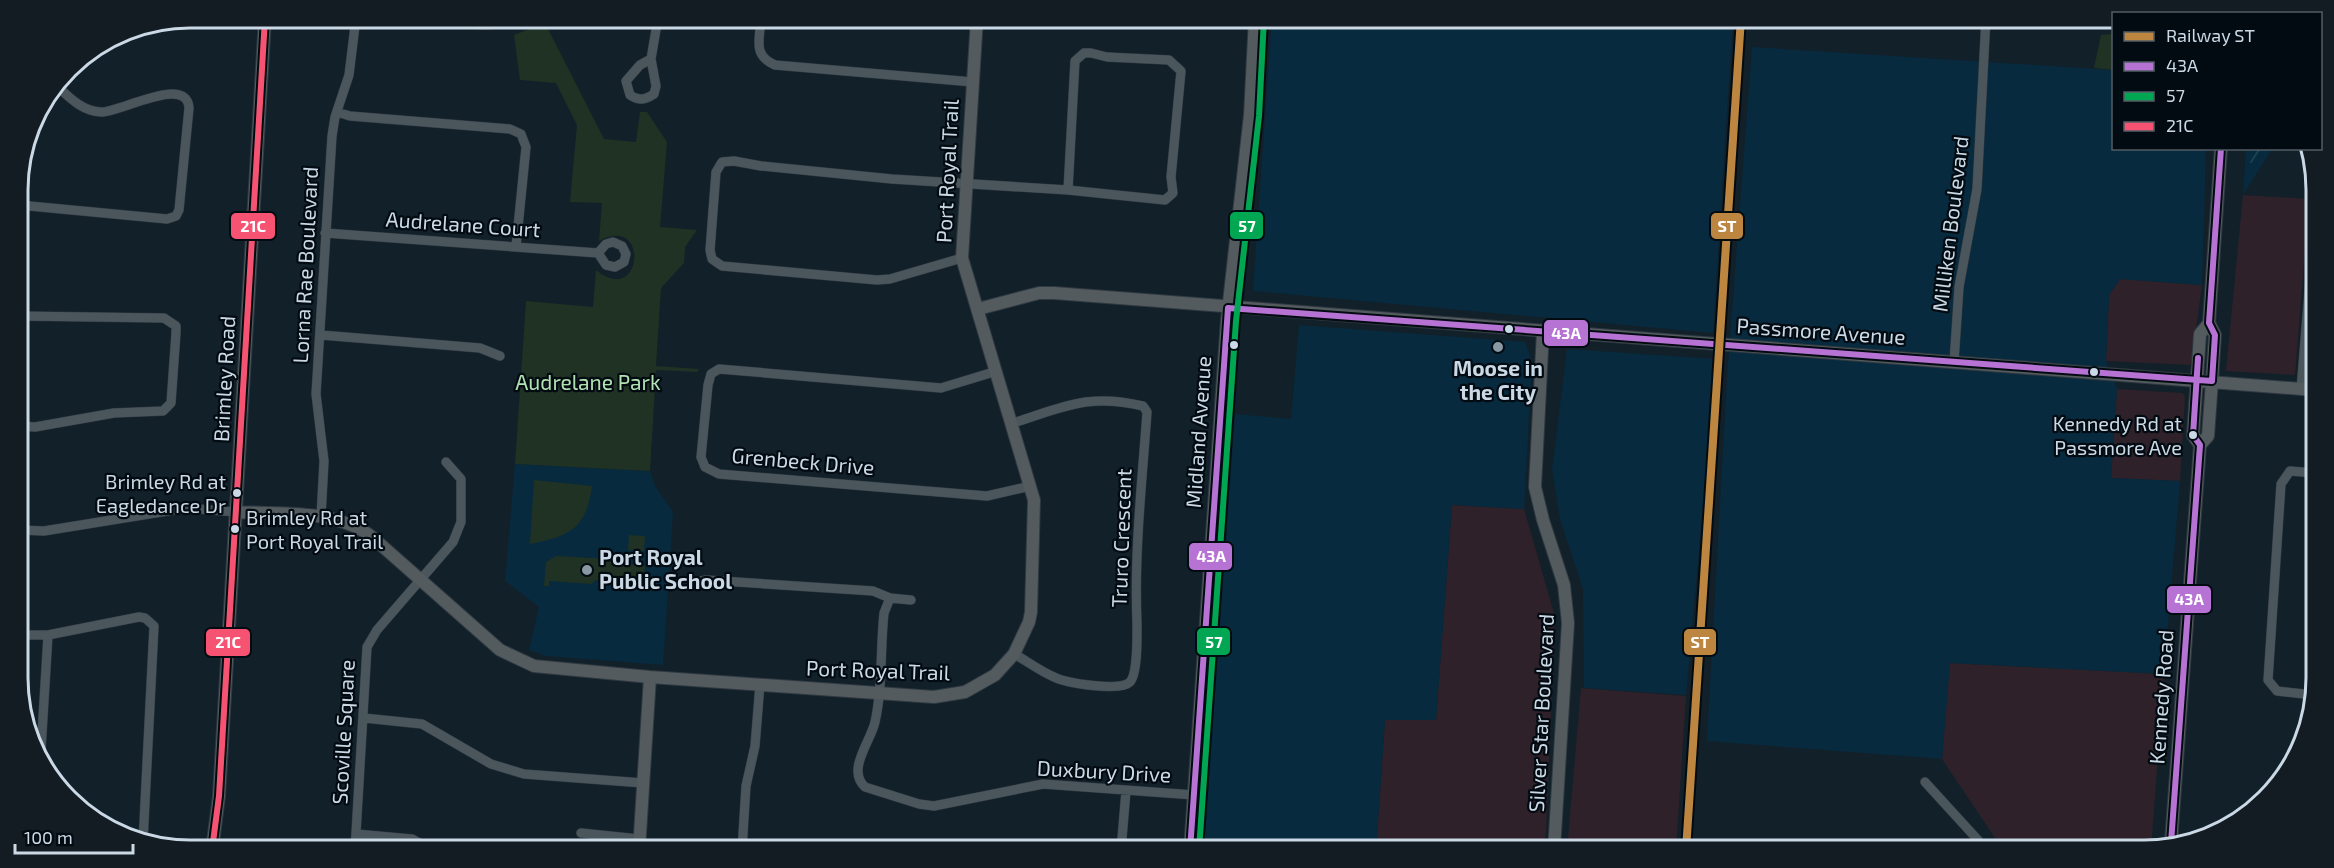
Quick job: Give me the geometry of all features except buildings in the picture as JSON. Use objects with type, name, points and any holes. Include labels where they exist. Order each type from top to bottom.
[{"type":"street","name":"Brimley Road","points":[[213,840],[218,805],[264,28]]},
{"type":"street","name":"Lorna Rae Boulevard","points":[[321,517],[324,461],[316,394],[325,233],[332,136],[337,112],[350,75],[355,28]]},
{"type":"street","points":[[651,59],[656,28]]},
{"type":"street","points":[[760,28],[759,52],[762,58],[775,65],[973,82]]},
{"type":"street","name":"Port Royal Trail","points":[[236,513],[321,517],[347,521],[364,530],[494,645],[519,660],[562,670],[934,697],[958,694],[986,681],[1014,654],[1029,622],[1036,513],[1031,486],[1013,423],[962,258],[976,28]]},
{"type":"street","name":"Midland Avenue","points":[[1191,839],[1228,308],[1250,115],[1254,28]]},
{"type":"street","name":"Milliken Boulevard","points":[[1954,362],[1959,287],[1977,189],[1985,28]]},
{"type":"street","points":[[962,258],[890,279],[877,280],[728,267],[712,259],[710,250],[716,172],[722,162],[734,161],[761,166],[966,185],[1068,190],[1158,200],[1170,198],[1173,193],[1171,177],[1180,71],[1176,64],[1169,60],[1107,57],[1091,52],[1084,53],[1075,61],[1068,190]]},
{"type":"street","points":[[29,206],[167,219],[176,216],[179,210],[189,108],[186,99],[179,94],[169,93],[111,111],[99,112],[76,103],[62,92]]},
{"type":"street","points":[[337,112],[350,116],[510,129],[521,135],[526,147],[516,247]]},
{"type":"street","name":"Kennedy Road","points":[[2171,837],[2200,445],[2208,436],[2212,381],[2215,335],[2209,323],[2221,150]]},
{"type":"street","name":"Audrelane Court","points":[[325,233],[597,254]]},
{"type":"street","name":"Passmore Avenue","points":[[978,309],[1046,293],[2306,389]]},
{"type":"street","points":[[29,316],[165,318],[176,326],[176,333],[171,403],[164,411],[114,413],[29,427]]},
{"type":"street","name":"Kennedy Road","points":[[2200,445],[2193,435],[2196,380],[2200,334],[2209,323]]},
{"type":"street","points":[[2301,389],[2306,328]]},
{"type":"street","name":"Silver Star Boulevard","points":[[1543,331],[1535,487],[1564,585],[1568,623],[1555,839]]},
{"type":"street","points":[[321,335],[480,348],[500,356]]},
{"type":"street","name":"Grenbeck Drive","points":[[997,371],[941,388],[719,369],[711,374],[708,385],[701,457],[705,467],[719,474],[987,496],[1031,486]]},
{"type":"street","name":"Truro Crescent","points":[[1013,423],[1084,400],[1133,403],[1143,406],[1148,412],[1137,545],[1137,628],[1134,676],[1120,687],[1069,682],[1055,678],[1014,654]]},
{"type":"street","name":"Scoville Square","points":[[356,840],[367,646],[377,630],[453,542],[461,522],[461,479],[446,462]]},
{"type":"street","points":[[2304,694],[2277,692],[2268,680],[2281,484],[2290,471],[2306,472]]},
{"type":"street","points":[[28,530],[44,531],[179,508],[236,513]]},
{"type":"street","points":[[692,583],[706,580],[873,591],[890,598],[911,600]]},
{"type":"street","points":[[878,693],[884,614],[890,598]]},
{"type":"street","points":[[28,635],[48,635],[139,617],[150,621],[154,626],[143,832]]},
{"type":"street","points":[[42,740],[48,635]]},
{"type":"street","points":[[639,840],[650,677]]},
{"type":"street","points":[[743,840],[746,786],[755,746],[760,684]]},
{"type":"street","name":"Duxbury Drive","points":[[878,693],[876,721],[858,768],[859,780],[865,787],[919,804],[934,806],[1035,785],[1194,795]]},
{"type":"street","points":[[364,718],[422,724],[491,764],[524,774],[643,783]]},
{"type":"street","points":[[1925,782],[1977,839]]},
{"type":"street","points":[[1122,840],[1126,791]]},
{"type":"street","points":[[581,833],[614,840]]},
{"type":"street","name":"Scoville Square","points":[[356,834],[414,840]]},
{"type":"shaded area","points":[[1271,28],[1732,28],[1713,333],[1253,291]]},
{"type":"shaded area","points":[[1752,47],[2112,70],[2112,150],[2206,150],[2202,285],[2120,279],[2109,295],[2106,361],[2117,389],[2111,478],[2180,481],[2164,674],[1950,663],[1942,759],[1707,741],[1727,378]]},
{"type":"shaded area","points":[[2246,150],[2271,150],[2243,195]]},
{"type":"shaded area","points":[[2243,195],[2306,199],[2306,237],[2295,375],[2226,371]]},
{"type":"shaded area","points":[[2120,279],[2202,285],[2191,365],[2106,361],[2109,295]]},
{"type":"shaded area","points":[[1299,325],[1525,342],[1532,361],[1524,509],[1452,505],[1436,720],[1385,720],[1377,839],[1205,839],[1235,414],[1291,419]]},
{"type":"shaded area","points":[[1567,349],[1716,359],[1686,695],[1584,688],[1583,589],[1560,519],[1552,470]]},
{"type":"shaded area","points":[[2117,389],[2182,393],[2185,396],[2180,481],[2111,478]]},
{"type":"shaded area","name":"Port Royal Public School","points":[[515,464],[650,471],[655,486],[673,512],[663,665],[547,656],[529,650],[539,607],[505,581]]},
{"type":"shaded area","points":[[1452,505],[1524,509],[1555,617],[1544,839],[1377,839],[1385,720],[1436,719]]},
{"type":"shaded area","points":[[1949,663],[2164,674],[2152,839],[1996,839],[1942,759]]},
{"type":"shaded area","points":[[1581,688],[1686,696],[1677,839],[1568,839]]},
{"type":"green space","name":"Audrelane Park","points":[[532,28],[548,28],[604,139],[636,142],[640,112],[647,112],[667,142],[660,227],[697,230],[685,247],[684,263],[661,288],[656,366],[699,369],[697,372],[656,370],[650,471],[515,464],[526,301],[593,307],[596,270],[612,279],[623,278],[631,270],[634,259],[633,248],[627,239],[615,236],[599,241],[602,203],[570,202],[577,125],[556,83],[520,80],[514,35]]},
{"type":"green space","points":[[2112,34],[2112,70],[2094,68],[2101,35]]},
{"type":"green space","points":[[534,480],[592,486],[585,512],[574,528],[556,538],[530,544]]},
{"type":"green space","points":[[629,535],[645,536],[644,551],[628,550]]},
{"type":"green space","points":[[556,556],[625,560],[634,566],[645,566],[643,587],[612,585],[606,580],[596,580],[591,584],[549,581],[549,586],[544,586],[546,562]]},
{"type":"waterway","points":[[2251,162],[2259,150]]},
{"type":"rail line","name":"ST","points":[[1687,839],[1740,28]]},
{"type":"transit line","name":"21C","points":[[213,840],[219,796],[264,28]]},
{"type":"transit line","name":"57","points":[[1200,839],[1236,321],[1259,116],[1263,28]]},
{"type":"transit line","name":"43A","points":[[1191,839],[1228,308],[2212,381],[2215,335],[2209,323],[2221,150]]},
{"type":"transit line","name":"43A","points":[[2171,837],[2200,445],[2193,435],[2198,358]]},
{"type":"place","name":"Moose in the City","points":[[1498,347]]},
{"type":"place","name":"Kennedy Rd at Passmore Ave","points":[[2193,435]]},
{"type":"place","name":"Brimley Rd at Eagledance Dr","points":[[237,493]]},
{"type":"place","name":"Brimley Rd at Port Royal Trail","points":[[235,529]]},
{"type":"place","name":"Port Royal Public School","points":[[587,570]]}]
